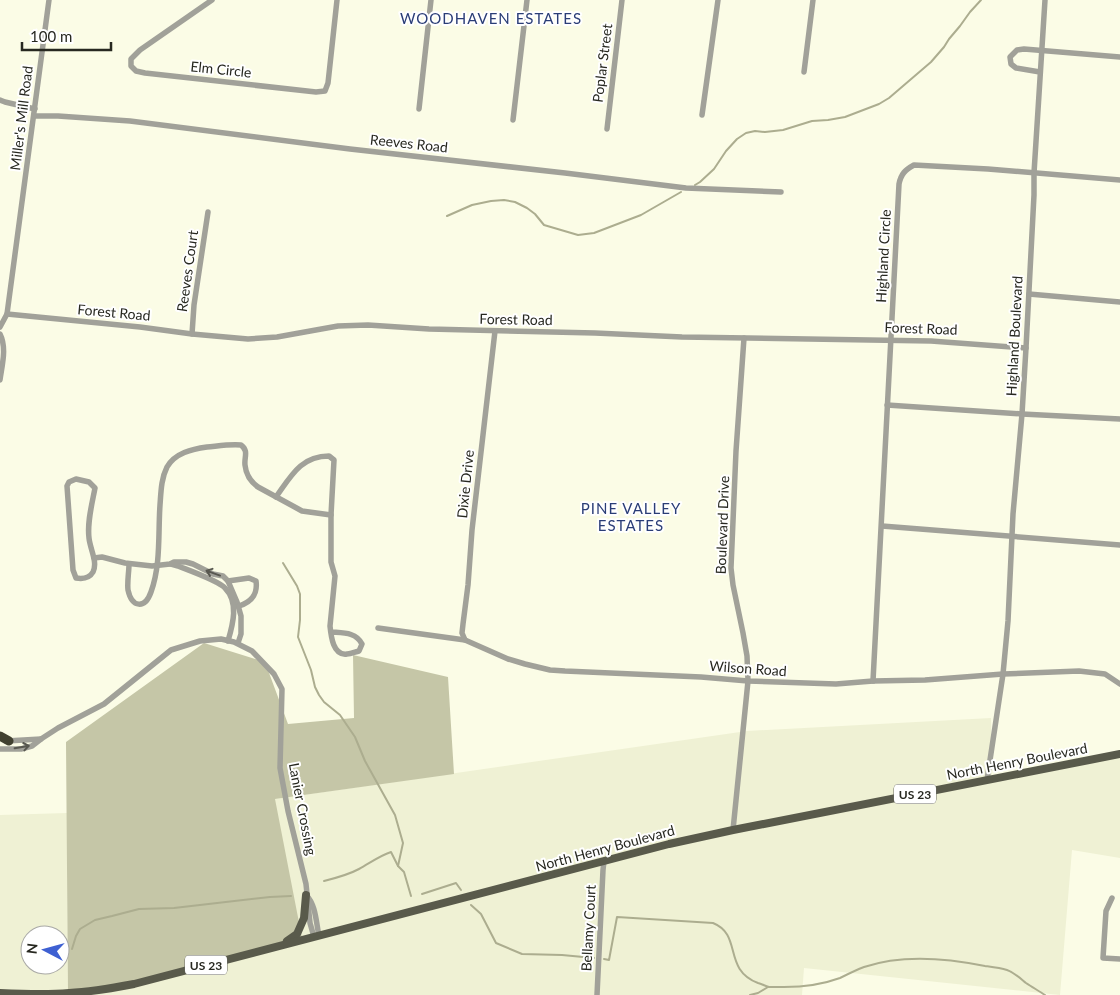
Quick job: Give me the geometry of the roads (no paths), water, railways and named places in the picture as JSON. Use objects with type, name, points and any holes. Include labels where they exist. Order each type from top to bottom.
[{"type":"highway","points":[[0,736],[4,741]]},
{"type":"main road","name":"North Henry Boulevard","points":[[0,993],[102,992],[670,844],[1120,754]]},
{"type":"main road","points":[[280,946],[297,934],[304,918],[306,895]]},
{"type":"street","name":"Miller's Mill Road","points":[[0,328],[8,314],[49,0]]},
{"type":"street","name":"Elm Circle","points":[[212,0],[140,50],[131,59],[131,66],[136,71],[325,92],[328,83],[337,0]]},
{"type":"street","points":[[419,109],[431,0]]},
{"type":"street","points":[[513,120],[527,0]]},
{"type":"street","name":"Poplar Street","points":[[607,129],[622,0]]},
{"type":"street","points":[[702,115],[718,0]]},
{"type":"street","points":[[804,72],[813,0]]},
{"type":"street","name":"Highland Boulevard","points":[[987,780],[1003,674],[1008,621],[1013,514],[1026,348],[1045,0]]},
{"type":"street","points":[[1040,72],[1016,68],[1010,64],[1010,56],[1017,50],[1024,49],[1120,57]]},
{"type":"street","points":[[0,100],[35,109]]},
{"type":"street","name":"Reeves Road","points":[[34,116],[130,121],[686,188],[781,192]]},
{"type":"street","name":"Highland Circle","points":[[873,681],[899,184],[901,176],[906,169],[914,165],[932,165],[1120,180]]},
{"type":"street","name":"Reeves Court","points":[[192,334],[208,212]]},
{"type":"street","points":[[1029,294],[1120,302]]},
{"type":"street","name":"Forest Road","points":[[8,314],[140,326],[192,334],[251,339],[338,326],[362,325],[428,329],[744,338],[931,340],[1026,348]]},
{"type":"street","name":"Dixie Drive","points":[[465,640],[462,633],[495,331]]},
{"type":"street","points":[[0,334],[4,352],[0,380]]},
{"type":"street","name":"Boulevard Drive","points":[[733,830],[748,681],[747,656],[733,585],[732,568],[736,452],[744,338]]},
{"type":"street","points":[[887,405],[1120,419]]},
{"type":"street","points":[[129,564],[128,589],[134,603],[144,604],[149,598],[157,566],[161,485],[168,466],[179,455],[199,448],[241,445],[246,450],[245,466],[252,482],[258,488],[302,511],[331,515]]},
{"type":"street","points":[[276,497],[294,471],[305,462],[314,457],[329,456],[334,460],[331,515],[331,562],[335,576],[330,626],[332,642],[339,652],[345,655],[359,651],[362,644],[360,639],[354,635],[331,632]]},
{"type":"street","points":[[76,479],[89,482],[94,488],[89,528],[89,540],[94,558],[92,574],[88,578],[76,578],[73,570],[67,486],[69,482],[76,479]]},
{"type":"street","points":[[882,526],[1120,545]]},
{"type":"street","points":[[94,558],[102,557],[129,564],[152,566],[186,562],[213,574],[223,576],[228,580],[242,616],[241,634],[238,644]]},
{"type":"street","points":[[171,564],[224,586],[230,594],[234,611],[228,641]]},
{"type":"street","points":[[228,580],[249,578],[256,581],[255,595],[247,603],[238,606]]},
{"type":"street","name":"Wilson Road","points":[[378,628],[465,640],[513,660],[550,670],[836,684],[1003,674],[1093,672],[1105,674],[1120,684]]},
{"type":"street","name":"Lanier Crossing","points":[[0,748],[32,746],[58,728],[104,704],[171,650],[200,641],[212,640],[228,641],[252,651],[274,674],[282,689],[280,768],[288,811],[306,884],[310,923],[316,936]]},
{"type":"street","name":"Lanier Crossing","points":[[4,741],[41,739]]},
{"type":"street","name":"Bellamy Court","points":[[597,995],[604,861]]},
{"type":"street","points":[[1112,898],[1106,911],[1103,958],[1120,959]]},
{"type":"waterway","points":[[695,185],[714,169],[726,151],[737,139],[746,133],[783,130],[812,121],[845,117],[879,104],[889,98],[931,62],[981,0]]},
{"type":"waterway","points":[[447,216],[472,205],[504,200],[515,202],[527,208],[544,225],[578,235],[594,233],[641,215],[681,192]]},
{"type":"waterway","points":[[283,563],[300,594],[298,637],[311,670],[315,687],[324,702],[340,715],[355,737],[365,761],[395,815],[403,843],[398,866]]},
{"type":"waterway","points":[[324,881],[351,873],[391,852],[398,866],[404,872],[411,896]]},
{"type":"waterway","points":[[422,894],[456,883],[461,890]]},
{"type":"waterway","points":[[72,949],[80,929],[95,920],[139,909],[174,908],[291,896]]},
{"type":"waterway","points":[[471,905],[481,914],[496,943],[522,954],[594,958]]},
{"type":"waterway","points":[[604,959],[609,960],[617,917],[713,923],[722,928],[728,935],[740,969],[747,977],[769,987],[799,987],[819,984],[840,978],[861,968],[893,960],[940,959],[1007,970],[1045,995]]},
{"type":"waterway","points":[[750,995],[768,987]]},
{"type":"district","name":"WOODHAVEN ESTATES","points":[[491,18]]},
{"type":"district","name":"PINE VALLEY ESTATES","points":[[631,516]]}]
